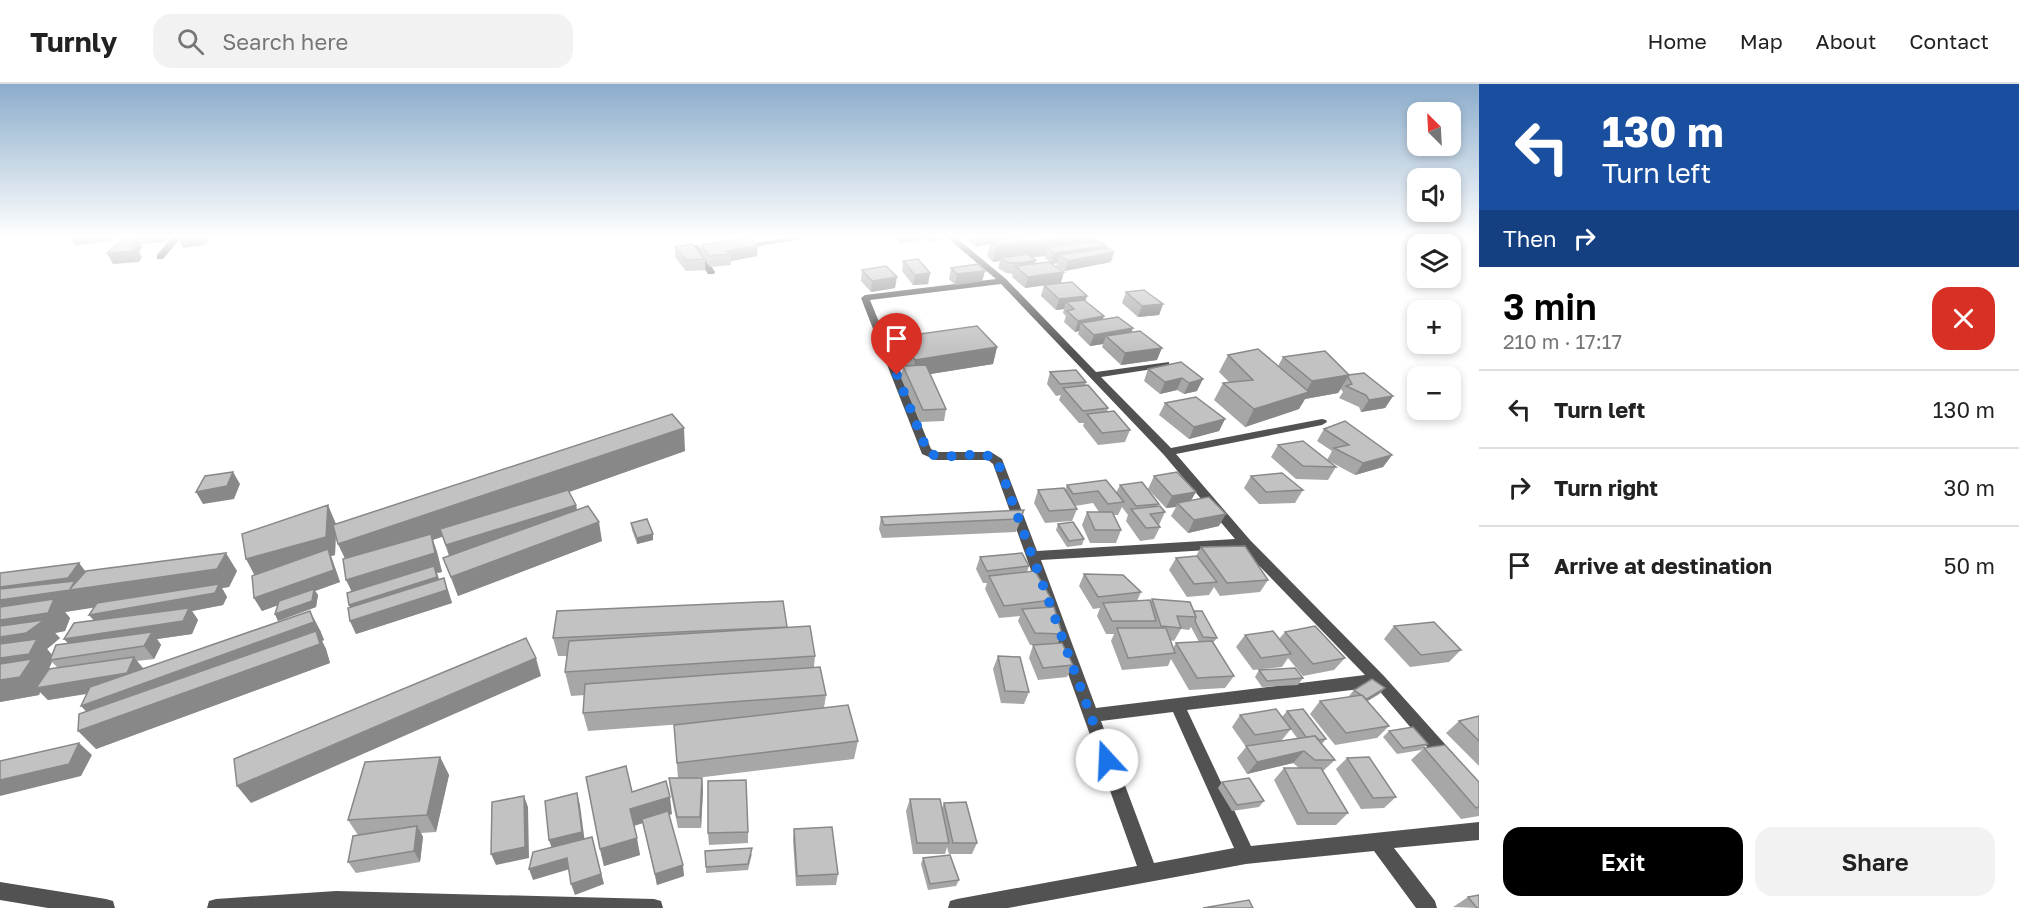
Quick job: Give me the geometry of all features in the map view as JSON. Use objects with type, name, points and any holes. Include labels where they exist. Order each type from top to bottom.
[{"type":"street","points":[[995,274],[1168,452],[1245,543],[1378,680],[1456,768]]},
{"type":"street","points":[[1003,281],[865,298],[926,451],[936,456],[996,458],[1148,871]]},
{"type":"street","points":[[1093,375],[1166,364]]},
{"type":"street","points":[[1168,452],[1322,422]]},
{"type":"street","points":[[1032,556],[1245,543]]},
{"type":"street","points":[[1091,715],[1378,680]]},
{"type":"street","points":[[1177,704],[1246,855]]},
{"type":"street","points":[[957,908],[1148,871],[1246,855],[1479,831]]},
{"type":"street","points":[[1378,842],[1428,908]]},
{"type":"street","points":[[0,891],[106,908]]},
{"type":"street","points":[[216,908],[336,900],[437,905],[654,908]]},
{"type":"building","points":[[866,274],[894,274],[897,277],[872,281]]},
{"type":"building","points":[[1025,274],[1046,274],[1028,277]]},
{"type":"building","points":[[1072,282],[1087,296],[1059,299],[1044,285]]},
{"type":"building","points":[[1144,290],[1163,304],[1142,306],[1126,292]]},
{"type":"building","points":[[1084,300],[1104,316],[1078,321],[1067,311],[1074,309],[1066,302]]},
{"type":"building","points":[[1118,317],[1133,328],[1094,335],[1081,323]]},
{"type":"building","points":[[977,326],[997,347],[915,360],[898,337]]},
{"type":"building","points":[[1140,331],[1162,348],[1125,353],[1106,336]]},
{"type":"building","points":[[1258,349],[1309,392],[1254,409],[1223,383],[1253,380],[1228,355]]},
{"type":"building","points":[[1325,351],[1349,375],[1312,381],[1283,357]]},
{"type":"building","points":[[1181,362],[1203,379],[1189,383],[1182,378],[1165,382],[1148,369]]},
{"type":"building","points":[[926,365],[946,409],[923,410],[903,366]]},
{"type":"building","points":[[1076,370],[1086,382],[1060,384],[1050,372]]},
{"type":"building","points":[[1364,373],[1393,396],[1369,400],[1366,395],[1346,386],[1352,384],[1348,375]]},
{"type":"building","points":[[1088,385],[1108,408],[1083,411],[1063,388]]},
{"type":"building","points":[[1196,397],[1225,419],[1194,427],[1165,403]]},
{"type":"building","points":[[1114,411],[1130,430],[1102,433],[1087,414]]},
{"type":"building","points":[[672,414],[684,428],[338,544],[333,525]]},
{"type":"building","points":[[1345,421],[1392,455],[1363,463],[1334,448],[1349,445],[1324,429]]},
{"type":"building","points":[[1303,441],[1336,467],[1303,466],[1278,445]]},
{"type":"building","points":[[233,472],[227,486],[196,492],[205,476]]},
{"type":"building","points":[[1177,472],[1196,492],[1172,496],[1154,476]]},
{"type":"building","points":[[1282,473],[1303,490],[1266,492],[1251,476]]},
{"type":"building","points":[[1106,480],[1124,502],[1108,504],[1098,491],[1073,494],[1067,485]]},
{"type":"building","points":[[1142,482],[1159,504],[1136,506],[1120,485]]},
{"type":"building","points":[[1064,488],[1077,509],[1049,511],[1038,490]]},
{"type":"building","points":[[568,490],[576,505],[446,545],[440,529]]},
{"type":"building","points":[[1209,497],[1226,514],[1194,520],[1177,503]]},
{"type":"building","points":[[328,505],[326,537],[246,559],[242,534]]},
{"type":"building","points":[[588,506],[599,522],[451,577],[443,558]]},
{"type":"building","points":[[1160,506],[1165,512],[1150,514],[1160,527],[1146,528],[1131,509]]},
{"type":"building","points":[[1024,510],[1020,519],[884,525],[881,517]]},
{"type":"building","points":[[1087,512],[1112,512],[1121,530],[1095,530]]},
{"type":"building","points":[[647,519],[653,534],[637,538],[631,523]]},
{"type":"building","points":[[1073,522],[1084,539],[1069,541],[1058,524]]},
{"type":"building","points":[[431,534],[435,553],[346,580],[343,559]]},
{"type":"building","points":[[1245,546],[1268,580],[1227,583],[1201,547]]},
{"type":"building","points":[[328,549],[334,570],[254,598],[252,576]]},
{"type":"building","points":[[226,553],[217,569],[0,600],[0,589],[75,581],[70,589],[86,571]]},
{"type":"building","points":[[1022,553],[1029,566],[987,571],[980,557]]},
{"type":"building","points":[[1197,556],[1217,582],[1194,584],[1176,558]]},
{"type":"building","points":[[79,563],[68,578],[0,587],[0,573]]},
{"type":"building","points":[[434,566],[437,577],[349,605],[347,593]]},
{"type":"building","points":[[1035,571],[1052,600],[1004,606],[989,576]]},
{"type":"building","points":[[1084,574],[1123,575],[1141,592],[1098,597]]},
{"type":"building","points":[[444,578],[447,590],[350,621],[348,608]]},
{"type":"building","points":[[219,584],[215,593],[89,615],[97,603]]},
{"type":"building","points":[[314,589],[312,601],[275,614],[279,601]]},
{"type":"building","points":[[54,599],[48,613],[0,620],[0,607]]},
{"type":"building","points":[[1152,599],[1190,602],[1196,617],[1177,616],[1181,628],[1161,626]]},
{"type":"building","points":[[1150,600],[1156,621],[1112,621],[1103,603]]},
{"type":"building","points":[[783,601],[787,627],[553,638],[557,611]]},
{"type":"building","points":[[1054,607],[1062,634],[1035,633],[1022,609]]},
{"type":"building","points":[[189,608],[183,621],[64,639],[74,623]]},
{"type":"building","points":[[310,611],[314,622],[81,706],[90,687]]},
{"type":"building","points":[[1194,611],[1202,611],[1217,638],[1203,637],[1195,621]]},
{"type":"building","points":[[44,620],[26,633],[0,637],[0,626]]},
{"type":"building","points":[[1434,622],[1461,650],[1421,655],[1394,626]]},
{"type":"building","points":[[810,626],[815,656],[565,672],[569,641]]},
{"type":"building","points":[[1315,626],[1345,658],[1313,664],[1285,632]]},
{"type":"building","points":[[1117,628],[1166,628],[1175,653],[1128,658]]},
{"type":"building","points":[[316,631],[320,644],[78,731],[79,714]]},
{"type":"building","points":[[1273,631],[1291,654],[1261,658],[1245,635]]},
{"type":"building","points":[[152,632],[144,646],[50,660],[56,645]]},
{"type":"building","points":[[526,638],[536,658],[237,786],[234,759]]},
{"type":"building","points":[[37,639],[29,654],[0,658],[0,644]]},
{"type":"building","points":[[1212,641],[1234,676],[1197,678],[1176,643]]},
{"type":"building","points":[[1062,643],[1073,665],[1043,668],[1033,645]]},
{"type":"building","points":[[998,656],[1020,657],[1029,692],[1005,691]]},
{"type":"building","points":[[134,657],[127,673],[36,688],[49,669]]},
{"type":"building","points":[[32,659],[20,677],[0,680],[0,664]]},
{"type":"building","points":[[820,667],[826,695],[583,713],[585,684]]},
{"type":"building","points":[[1295,668],[1303,678],[1267,681],[1259,670]]},
{"type":"building","points":[[1372,679],[1385,688],[1367,699],[1354,690]]},
{"type":"building","points":[[1362,695],[1389,726],[1346,733],[1320,701]]},
{"type":"building","points":[[848,705],[858,741],[677,763],[674,725]]},
{"type":"building","points":[[1276,709],[1291,729],[1255,735],[1240,715]]},
{"type":"building","points":[[1303,709],[1326,739],[1319,740],[1315,736],[1306,737],[1287,711]]},
{"type":"building","points":[[1479,716],[1479,741],[1459,721]]},
{"type":"building","points":[[1413,727],[1428,744],[1403,748],[1389,731]]},
{"type":"building","points":[[1315,736],[1335,760],[1315,760],[1304,751],[1257,762],[1246,746]]},
{"type":"building","points":[[79,743],[69,764],[0,780],[0,761]]},
{"type":"building","points":[[1445,745],[1479,782],[1479,807],[1476,808],[1424,748]]},
{"type":"building","points":[[440,757],[427,815],[348,820],[365,762]]},
{"type":"building","points":[[1369,757],[1396,797],[1373,798],[1347,758]]},
{"type":"building","points":[[626,766],[632,792],[666,781],[670,797],[630,809],[637,838],[600,849],[586,777]]},
{"type":"building","points":[[1284,768],[1321,768],[1348,813],[1308,813]]},
{"type":"building","points":[[669,778],[702,778],[700,817],[677,817]]},
{"type":"building","points":[[1249,778],[1264,801],[1237,805],[1222,782]]},
{"type":"building","points":[[746,780],[748,832],[708,833],[708,781]]},
{"type":"building","points":[[577,793],[582,832],[549,840],[545,801]]},
{"type":"building","points":[[524,796],[525,847],[491,854],[492,802]]},
{"type":"building","points":[[910,799],[940,799],[949,843],[917,843]]},
{"type":"building","points":[[966,802],[977,843],[953,843],[944,803]]},
{"type":"building","points":[[668,811],[683,865],[655,874],[642,819]]},
{"type":"building","points":[[417,826],[414,851],[348,862],[353,836]]},
{"type":"building","points":[[832,827],[838,874],[797,876],[794,829]]},
{"type":"building","points":[[592,837],[601,874],[571,884],[567,858],[529,869],[533,852]]},
{"type":"building","points":[[752,848],[748,864],[706,867],[705,851]]},
{"type":"building","points":[[950,855],[959,880],[930,884],[923,858]]},
{"type":"building","points":[[1479,895],[1479,908],[1477,908],[1468,897]]},
{"type":"building","points":[[1249,900],[1253,908],[1203,908]]},
{"type":"route","points":[[897,375],[928,453],[957,457],[992,456],[997,460],[1107,760]]}]
